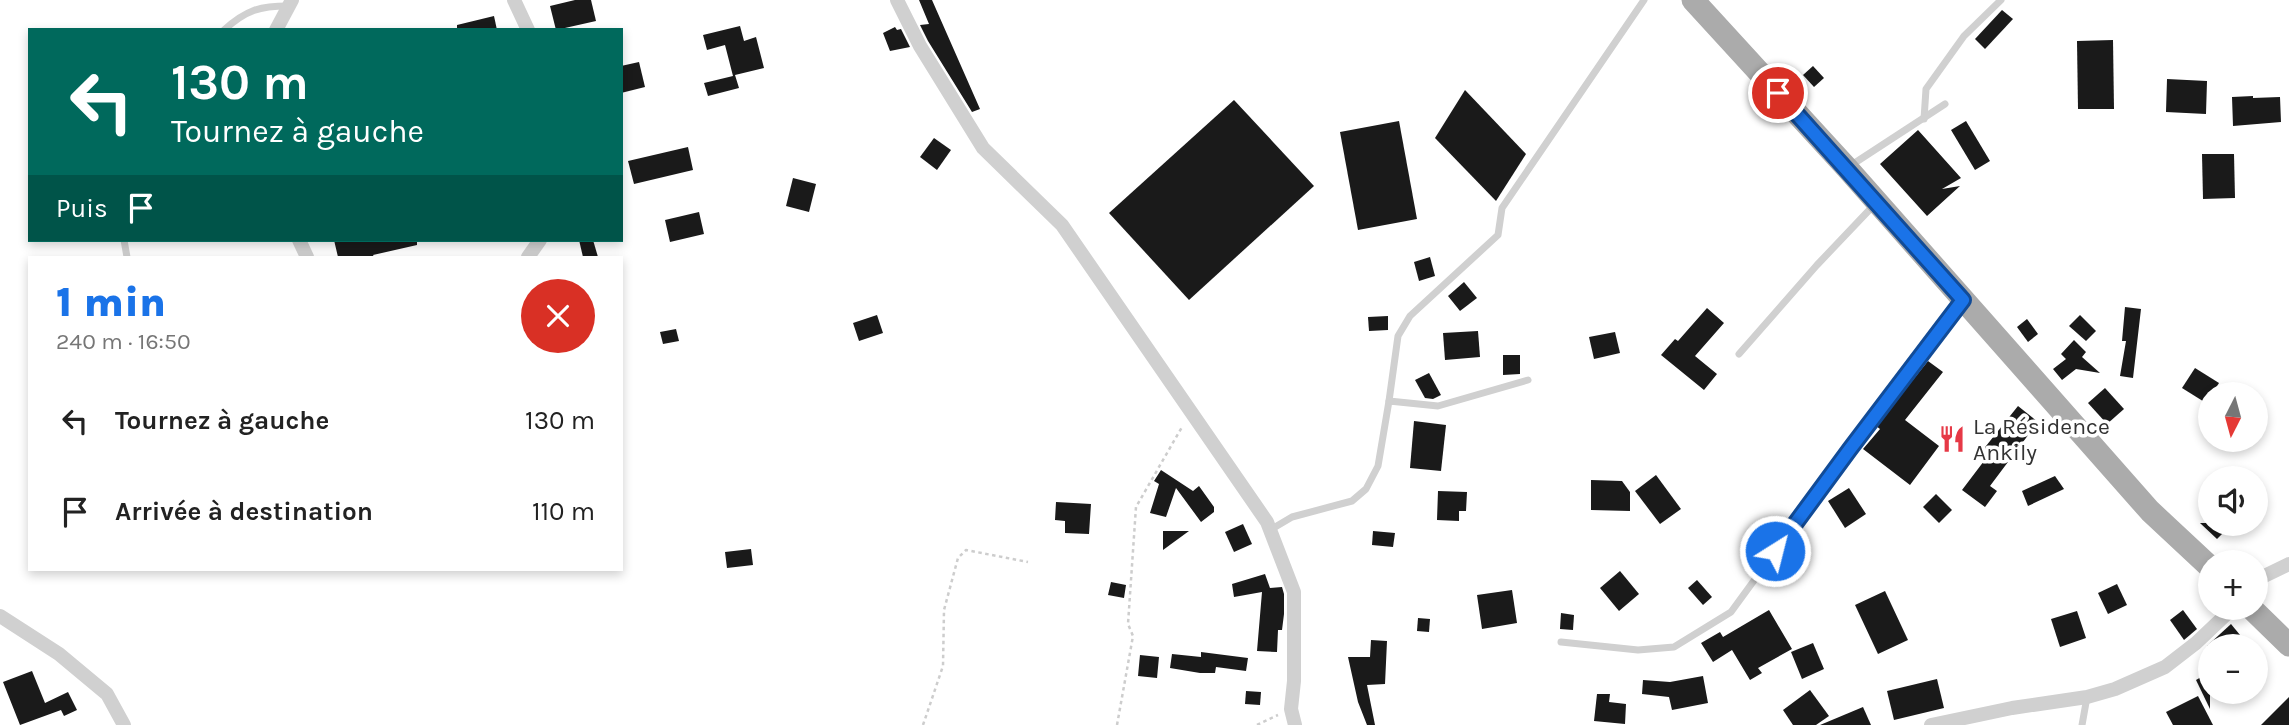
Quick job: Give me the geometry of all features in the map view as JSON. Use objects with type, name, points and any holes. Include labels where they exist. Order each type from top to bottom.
[{"type":"main road","points":[[1693,0],[1847,168],[2150,511],[2198,557]]},
{"type":"main road","points":[[2263,620],[2289,645]]},
{"type":"street","points":[[514,0],[527,28]]},
{"type":"street","points":[[897,0],[920,46],[983,148],[1062,225],[1267,522],[1294,593],[1294,681],[1290,709],[1295,725]]},
{"type":"street","points":[[277,28],[291,3]]},
{"type":"street","points":[[2268,575],[2289,565]]},
{"type":"street","points":[[0,616],[59,654],[107,694],[123,725]]},
{"type":"street","points":[[1931,725],[2115,689],[2165,667],[2220,620]]},
{"type":"lane","points":[[1270,530],[1292,517],[1352,501],[1366,489],[1378,466],[1398,336],[1410,316],[1498,235],[1502,208],[1644,0]]},
{"type":"lane","points":[[1924,119],[1926,89],[1964,36],[2001,0]]},
{"type":"lane","points":[[225,28],[261,6],[291,3]]},
{"type":"lane","points":[[1847,168],[1945,104]]},
{"type":"lane","points":[[1739,354],[1877,202]]},
{"type":"lane","points":[[1561,642],[1639,650],[1674,647],[1731,612],[1963,300]]},
{"type":"lane","points":[[1389,401],[1438,406],[1528,380]]},
{"type":"lane","points":[[2082,725],[2087,696]]},
{"type":"path","points":[[1117,725],[1133,636],[1128,624],[1136,507],[1191,412]]},
{"type":"path","points":[[923,725],[943,666],[944,610],[958,558],[966,550],[1028,562]]},
{"type":"path","points":[[1257,725],[1290,709]]},
{"type":"building","points":[[575,0],[591,0],[596,21],[556,28],[550,6]]},
{"type":"building","points":[[919,0],[932,0],[980,109],[972,112],[928,41],[920,25],[929,24]]},
{"type":"building","points":[[2002,10],[2013,19],[1985,49],[1975,39]]},
{"type":"building","points":[[494,16],[497,28],[457,28],[457,25]]},
{"type":"building","points":[[740,26],[744,41],[756,37],[764,68],[735,75],[739,88],[708,96],[704,83],[733,76],[725,45],[707,50],[703,35]]},
{"type":"building","points":[[895,27],[897,30],[901,29],[910,47],[890,51],[883,33]]},
{"type":"building","points":[[2113,40],[2114,109],[2078,109],[2077,41]]},
{"type":"building","points":[[639,62],[645,87],[623,92],[623,66]]},
{"type":"building","points":[[1813,66],[1824,78],[1814,87],[1803,75]]},
{"type":"building","points":[[2167,79],[2207,81],[2206,114],[2166,112]]},
{"type":"building","points":[[1465,90],[1526,154],[1496,201],[1435,138]]},
{"type":"building","points":[[2232,97],[2280,97],[2281,122],[2233,126]]},
{"type":"building","points":[[1234,100],[1314,186],[1189,300],[1109,213]]},
{"type":"building","points":[[1399,121],[1417,219],[1358,230],[1340,132]]},
{"type":"building","points":[[1966,121],[1990,161],[1975,170],[1951,130]]},
{"type":"building","points":[[1918,130],[1961,178],[1942,189],[1960,186],[1927,216],[1880,164]]},
{"type":"building","points":[[934,138],[951,150],[937,170],[920,157]]},
{"type":"building","points":[[688,147],[693,170],[634,184],[628,161]]},
{"type":"building","points":[[2202,154],[2234,154],[2235,198],[2203,199]]},
{"type":"building","points":[[793,178],[816,184],[809,212],[786,206]]},
{"type":"building","points":[[699,212],[704,234],[670,242],[665,220]]},
{"type":"building","points":[[334,242],[417,242],[417,245],[374,256],[338,256]]},
{"type":"building","points":[[579,242],[594,242],[598,256],[583,256]]},
{"type":"building","points":[[1430,257],[1435,276],[1419,281],[1414,262]]},
{"type":"building","points":[[1464,282],[1477,298],[1460,311],[1448,296]]},
{"type":"building","points":[[2125,307],[2141,309],[2133,378],[2120,376],[2126,341],[2122,341]]},
{"type":"building","points":[[1707,308],[1724,323],[1695,356],[1717,374],[1704,390],[1661,355],[1675,339],[1678,341]]},
{"type":"building","points":[[877,315],[883,333],[859,341],[853,323]]},
{"type":"building","points":[[2080,315],[2096,331],[2086,341],[2069,326]]},
{"type":"building","points":[[1388,316],[1388,330],[1369,331],[1368,317]]},
{"type":"building","points":[[2027,319],[2038,334],[2028,342],[2017,327]]},
{"type":"building","points":[[676,329],[679,341],[663,344],[660,332]]},
{"type":"building","points":[[1478,331],[1480,357],[1445,360],[1443,333]]},
{"type":"building","points":[[1615,332],[1620,353],[1594,359],[1589,337]]},
{"type":"building","points":[[2074,340],[2086,352],[2082,357],[2100,373],[2076,369],[2062,380],[2053,369],[2066,359],[2061,354]]},
{"type":"building","points":[[1503,355],[1520,355],[1520,374],[1503,375]]},
{"type":"building","points":[[1928,361],[1943,372],[1905,420],[1939,446],[1910,485],[1863,449],[1880,429],[1876,426]]},
{"type":"building","points":[[2195,368],[2217,382],[2198,382],[2198,398],[2182,388]]},
{"type":"building","points":[[1429,373],[1441,395],[1433,399],[1425,398],[1415,380]]},
{"type":"building","points":[[2105,388],[2124,409],[2107,424],[2088,403]]},
{"type":"building","points":[[2018,406],[2038,422],[1990,486],[1997,491],[1985,507],[1962,490],[1984,461],[1978,456]]},
{"type":"building","points":[[1414,421],[1446,425],[1441,471],[1410,468]]},
{"type":"building","points":[[1161,470],[1193,491],[1199,486],[1214,507],[1214,512],[1201,522],[1176,488],[1166,517],[1150,513],[1159,484],[1154,481]]},
{"type":"building","points":[[1656,475],[1681,509],[1660,524],[1635,491]]},
{"type":"building","points":[[2055,476],[2064,489],[2028,506],[2022,491]]},
{"type":"building","points":[[1591,480],[1622,481],[1630,492],[1630,511],[1591,510]]},
{"type":"building","points":[[1849,488],[1866,514],[1845,528],[1828,501]]},
{"type":"building","points":[[1438,491],[1467,492],[1466,511],[1459,511],[1459,521],[1437,520]]},
{"type":"building","points":[[1936,494],[1952,510],[1939,523],[1923,507]]},
{"type":"building","points":[[1056,502],[1091,504],[1089,534],[1065,533],[1065,521],[1055,520]]},
{"type":"building","points":[[1243,524],[1252,544],[1234,552],[1225,532]]},
{"type":"building","points":[[1163,531],[1189,531],[1163,550]]},
{"type":"building","points":[[1373,531],[1395,533],[1393,547],[1372,545]]},
{"type":"building","points":[[751,549],[753,565],[727,568],[725,552]]},
{"type":"building","points":[[1620,571],[1639,594],[1619,611],[1600,588]]},
{"type":"building","points":[[1265,574],[1270,588],[1282,587],[1284,594],[1284,614],[1282,630],[1278,630],[1277,652],[1257,651],[1262,592],[1234,597],[1232,584]]},
{"type":"building","points":[[1697,580],[1712,597],[1703,605],[1688,588]]},
{"type":"building","points":[[1111,582],[1126,585],[1124,598],[1108,595]]},
{"type":"building","points":[[2117,584],[2127,605],[2108,614],[2098,593]]},
{"type":"building","points":[[1512,590],[1517,623],[1482,629],[1477,595]]},
{"type":"building","points":[[1885,591],[1908,640],[1878,654],[1855,605]]},
{"type":"building","points":[[1769,610],[1792,649],[1758,668],[1762,673],[1750,680],[1732,650],[1713,662],[1701,643],[1720,632],[1723,637]]},
{"type":"building","points":[[2183,610],[2197,629],[2184,640],[2170,620]]},
{"type":"building","points":[[2077,611],[2086,638],[2060,647],[2051,619]]},
{"type":"building","points":[[1561,613],[1574,615],[1573,630],[1560,629]]},
{"type":"building","points":[[1418,618],[1430,619],[1429,632],[1417,631]]},
{"type":"building","points":[[2231,624],[2239,634],[2220,634]]},
{"type":"building","points":[[1371,640],[1387,641],[1385,684],[1367,685],[1375,725],[1367,725],[1358,702],[1348,657],[1370,657]]},
{"type":"building","points":[[1813,643],[1824,669],[1802,679],[1791,652]]},
{"type":"building","points":[[1201,652],[1248,658],[1246,671],[1216,667],[1215,673],[1200,673],[1170,668],[1172,654],[1201,657]]},
{"type":"building","points":[[1140,655],[1159,657],[1157,678],[1138,676]]},
{"type":"building","points":[[32,671],[45,703],[68,692],[77,710],[64,716],[61,710],[20,725],[3,682]]},
{"type":"building","points":[[1703,676],[1708,703],[1672,710],[1669,697],[1642,694],[1643,680],[1670,682]]},
{"type":"building","points":[[1937,679],[1944,708],[1894,720],[1887,691]]},
{"type":"building","points":[[1810,690],[1829,716],[1816,725],[1793,725],[1783,710]]},
{"type":"building","points":[[1246,691],[1261,692],[1260,705],[1245,704]]},
{"type":"building","points":[[1597,694],[1610,694],[1609,702],[1626,704],[1625,724],[1594,721]]},
{"type":"building","points":[[2198,696],[2198,704],[2202,704],[2213,725],[2173,725],[2166,712]]},
{"type":"building","points":[[2289,697],[2289,725],[2261,725]]},
{"type":"building","points":[[1863,707],[1871,725],[1820,725]]},
{"type":"place","name":"La Résidence Ankily","points":[[1952,439]]},
{"type":"route","points":[[1775,551],[1963,300],[1778,93]]}]
